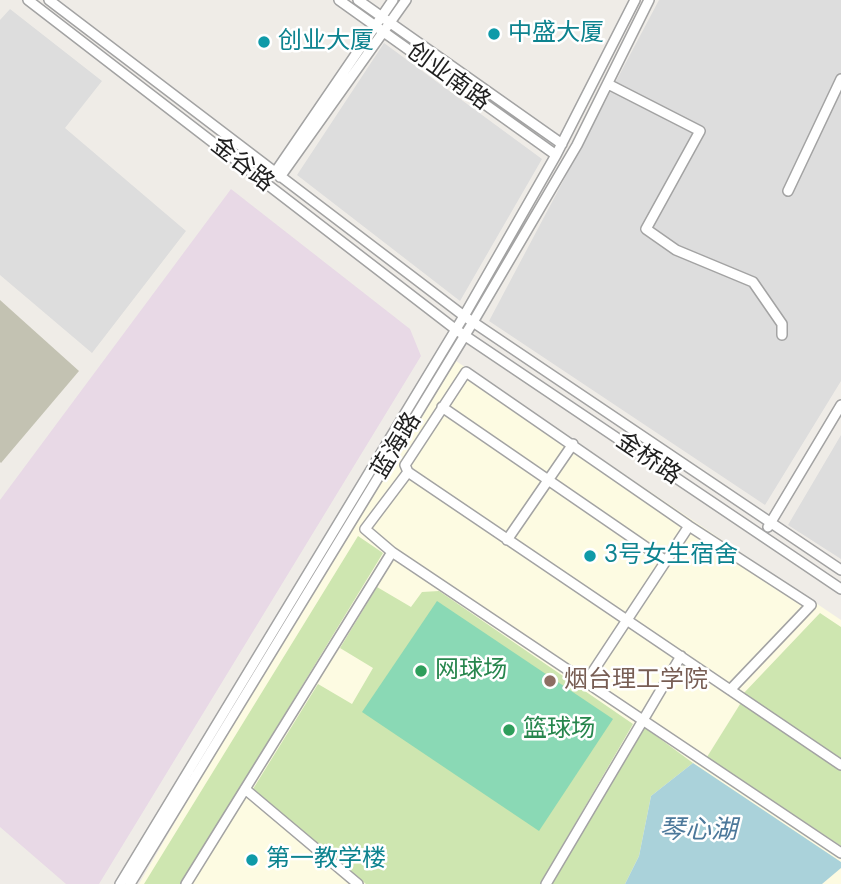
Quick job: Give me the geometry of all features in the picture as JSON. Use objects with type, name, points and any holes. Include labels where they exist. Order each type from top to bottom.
[{"type":"street","name":"金谷路","points":[[28,0],[455,329]]},
{"type":"street","name":"金谷路","points":[[49,0],[464,316]]},
{"type":"street","name":"创业南路","points":[[340,0],[382,24],[562,144]]},
{"type":"street","name":"创业南路","points":[[358,0],[382,24],[556,155]]},
{"type":"street","points":[[382,24],[393,0]]},
{"type":"street","points":[[277,175],[382,24],[406,0]]},
{"type":"street","name":"蓝海路","points":[[120,884],[464,316],[562,144],[635,0]]},
{"type":"street","name":"蓝海路","points":[[130,884],[473,322],[577,145],[649,0]]},
{"type":"street","points":[[788,191],[841,79]]},
{"type":"street","points":[[608,84],[700,131],[646,229],[676,250],[753,282],[782,324],[782,335]]},
{"type":"street","name":"金桥路","points":[[464,316],[841,570]]},
{"type":"street","name":"金桥路","points":[[455,329],[841,589]]},
{"type":"street","points":[[730,690],[811,605],[689,526],[466,372],[405,465],[408,472],[681,656],[730,690],[841,765]]},
{"type":"street","points":[[762,536],[841,405]]},
{"type":"street","points":[[442,407],[666,561]]},
{"type":"street","points":[[508,540],[573,444]]},
{"type":"street","points":[[408,472],[365,528],[392,552],[841,853]]},
{"type":"street","points":[[586,682],[689,526]]},
{"type":"street","points":[[186,884],[392,552]]},
{"type":"street","points":[[546,884],[681,656]]},
{"type":"street","points":[[245,789],[358,884]]},
{"type":"shaded area","points":[[659,0],[841,0],[841,381],[765,505],[489,321]]},
{"type":"shaded area","points":[[10,9],[102,81],[65,128],[186,231],[92,353],[0,275],[0,20]]},
{"type":"shaded area","points":[[384,43],[542,159],[460,301],[297,175]]},
{"type":"shaded area","points":[[231,189],[410,329],[421,356],[99,884],[66,884],[0,827],[0,500]]},
{"type":"shaded area","points":[[0,300],[79,371],[1,463],[0,462]]},
{"type":"shaded area","name":"烟台理工学院","points":[[456,361],[841,620],[841,884],[139,884],[222,742]]},
{"type":"shaded area","points":[[841,435],[841,559],[788,525]]},
{"type":"green space","points":[[358,536],[383,553],[181,884],[144,884]]},
{"type":"green space","points":[[377,587],[411,607],[422,592],[439,591],[633,724],[540,884],[366,884],[253,789],[318,684],[352,704],[373,668],[340,648]]},
{"type":"green space","name":"篮球场","points":[[437,601],[613,719],[539,831],[362,712]]},
{"type":"green space","points":[[820,613],[841,627],[841,759],[743,694]]},
{"type":"green space","points":[[742,701],[841,769],[841,846],[707,757]]},
{"type":"green space","points":[[644,727],[693,763],[651,796],[639,856],[625,884],[551,884]]},
{"type":"water","name":"琴心湖","points":[[693,763],[841,862],[841,868],[822,884],[625,884],[639,856],[651,796]]},
{"type":"place","name":"中盛大厦","points":[[494,34]]},
{"type":"place","name":"创业大厦","points":[[264,42]]},
{"type":"place","name":"3号女生宿舍","points":[[590,556]]},
{"type":"place","name":"网球场","points":[[421,671]]},
{"type":"place","name":"烟台理工学院","points":[[550,681]]},
{"type":"place","name":"篮球场","points":[[509,730]]},
{"type":"place","name":"第一教学楼","points":[[252,860]]}]
